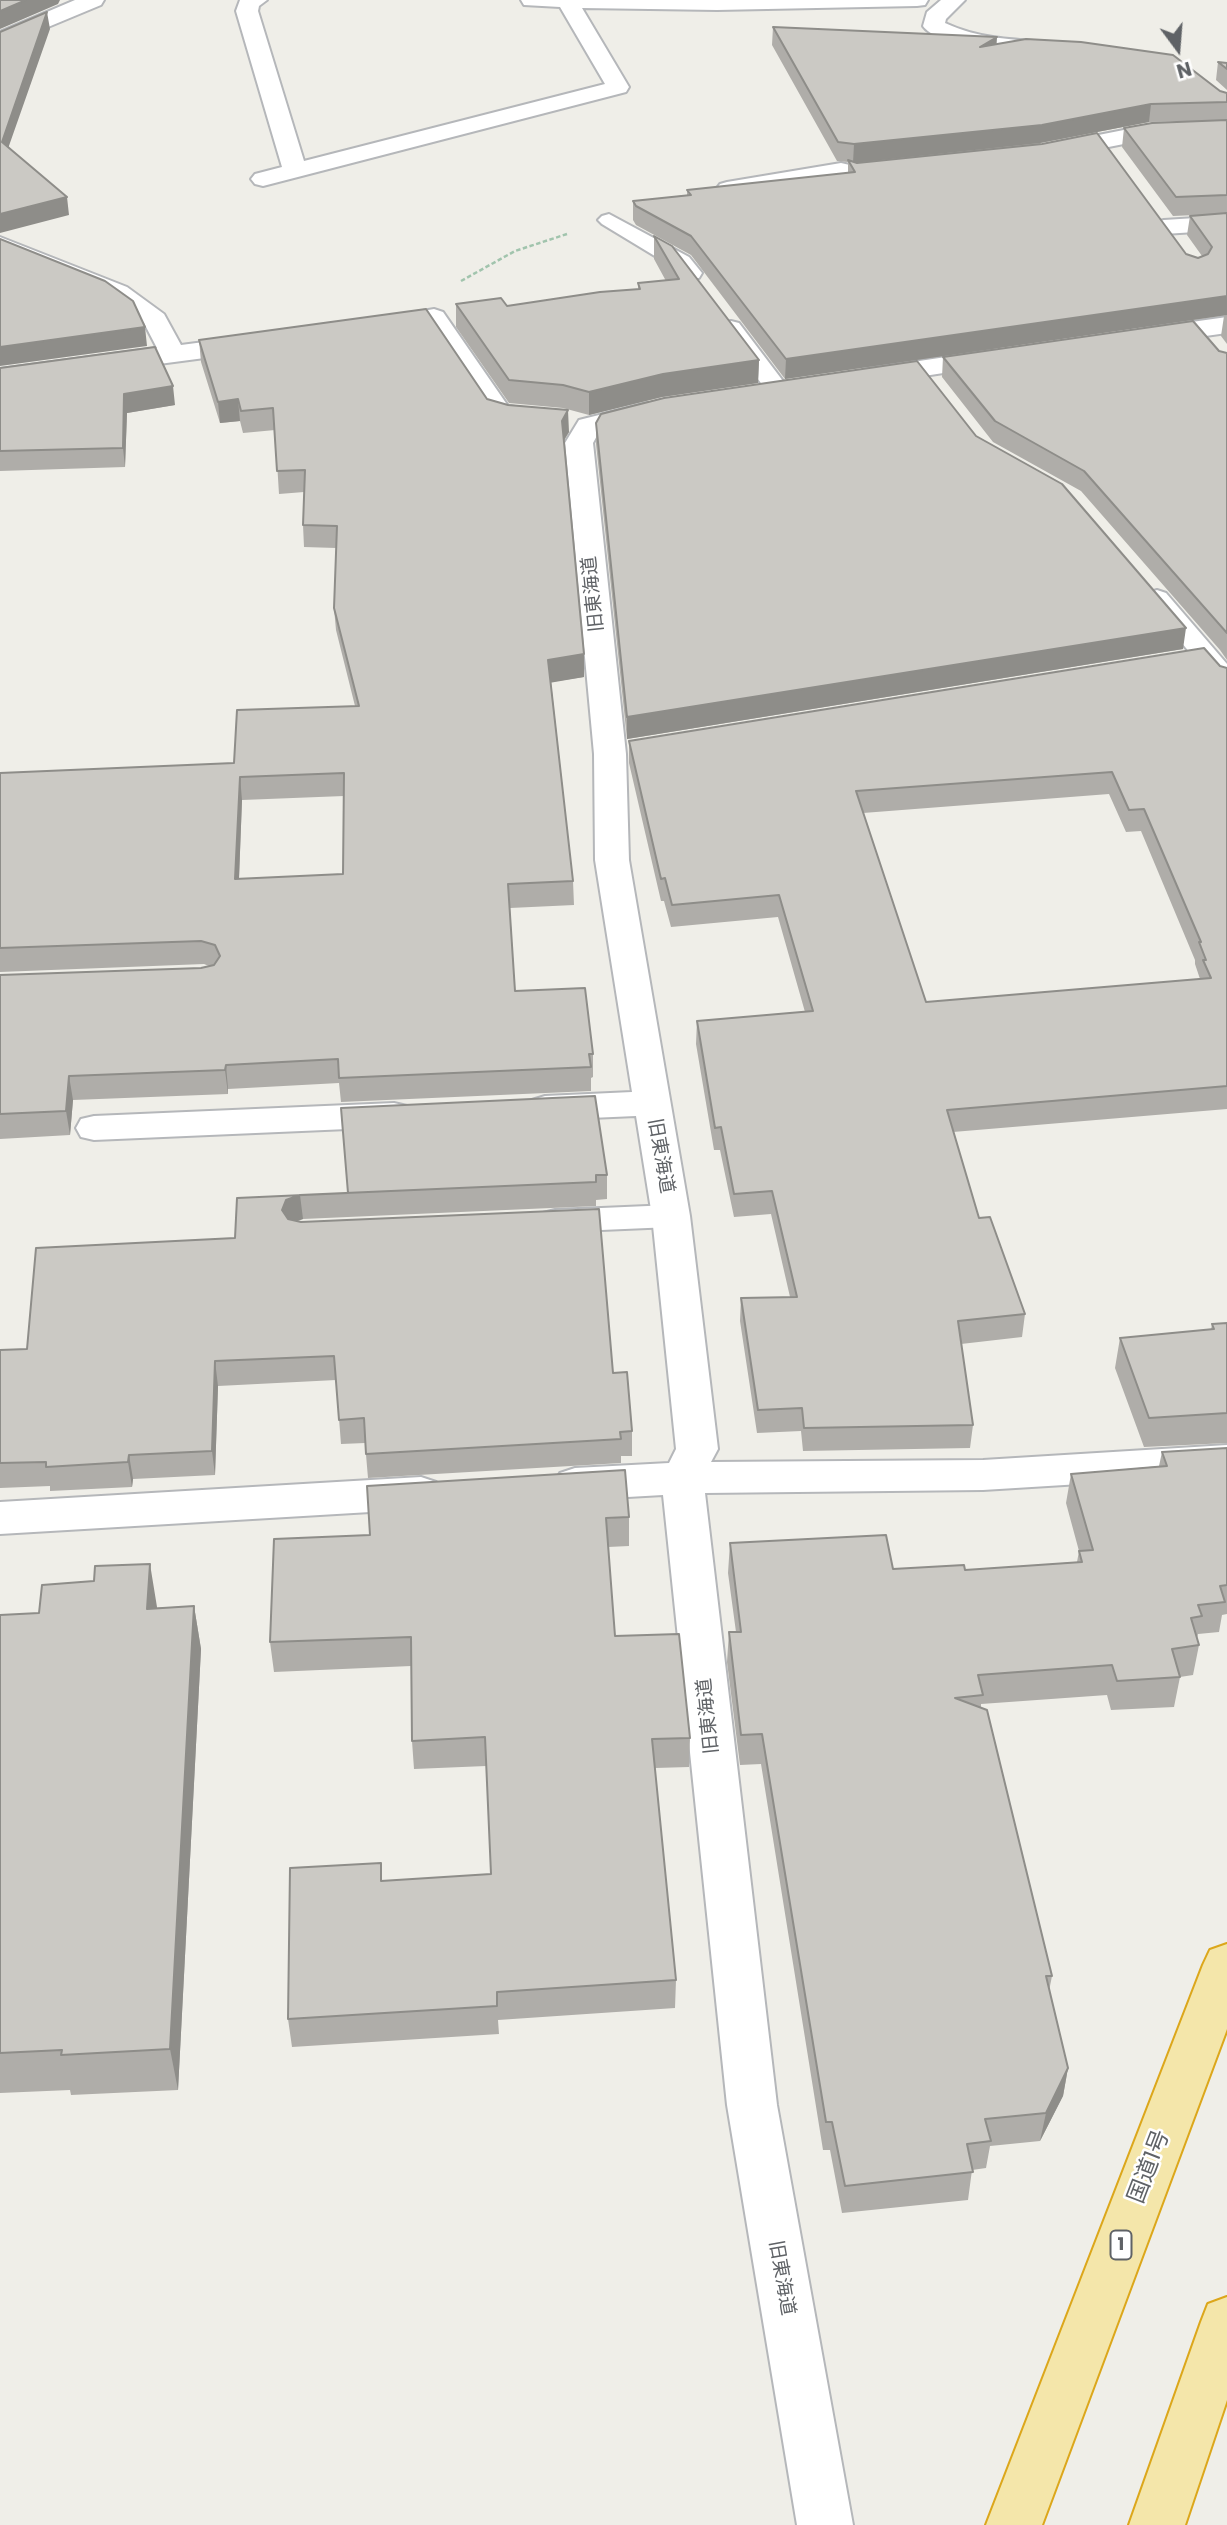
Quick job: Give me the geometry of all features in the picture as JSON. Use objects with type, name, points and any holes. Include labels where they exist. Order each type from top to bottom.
[{"type":"highway","name":"国道1号","points":[[1014,2525],[1227,1965]]},
{"type":"highway","points":[[1157,2525],[1227,2322]]},
{"type":"street","points":[[0,40],[93,0]]},
{"type":"street","points":[[256,0],[249,2],[247,11],[295,171]]},
{"type":"street","points":[[533,0],[717,4],[917,0]]},
{"type":"street","points":[[954,0],[935,16],[934,26],[953,36],[1019,47],[1076,50]]},
{"type":"street","points":[[263,179],[618,87],[567,1]]},
{"type":"street","points":[[1026,155],[1149,132],[1227,129]]},
{"type":"street","points":[[1102,141],[1118,162]]},
{"type":"street","points":[[856,172],[882,170]]},
{"type":"street","points":[[1149,206],[1172,237],[1227,223]]},
{"type":"street","points":[[0,244],[118,292],[155,319],[172,353]]},
{"type":"street","points":[[356,328],[433,317],[498,412],[509,416],[563,419],[589,426],[675,406]]},
{"type":"street","points":[[1118,341],[1227,325]]},
{"type":"street","points":[[1197,329],[1219,354]]},
{"type":"street","points":[[0,377],[268,342]]},
{"type":"street","points":[[842,380],[927,378],[1025,354]]},
{"type":"street","name":"旧東海道","points":[[589,426],[579,443],[624,752],[612,860],[671,1216],[697,1449],[682,1478],[752,2105],[824,2525]]},
{"type":"street","points":[[512,1110],[651,1104]]},
{"type":"street","points":[[94,1128],[428,1113]]},
{"type":"street","points":[[543,1486],[682,1478],[983,1475],[1227,1460]]},
{"type":"street","points":[[0,1518],[460,1491]]},
{"type":"lane","points":[[712,191],[841,169],[856,172]]},
{"type":"lane","points":[[609,220],[681,262],[778,390]]},
{"type":"lane","points":[[1143,583],[1205,666]]},
{"type":"lane","points":[[521,1223],[671,1216]]},
{"type":"path","points":[[433,317],[443,313],[435,294],[516,251],[609,220]]},
{"type":"building","points":[[0,0],[26,0],[0,11]]},
{"type":"building","points":[[47,12],[2,142],[67,197],[0,214],[0,32]]},
{"type":"building","points":[[773,27],[997,37],[980,47],[1026,39],[1081,42],[1173,55],[1220,91],[1227,93],[1227,102],[1151,104],[1042,125],[854,144],[838,142]]},
{"type":"building","points":[[1227,120],[1227,195],[1176,197],[1124,128],[1152,123]]},
{"type":"building","points":[[1097,133],[1186,254],[1198,258],[1208,254],[1212,247],[1190,216],[1227,213],[1227,296],[786,359],[691,236],[636,206],[633,201],[691,195],[687,190],[855,172],[848,160],[857,163],[1042,144]]},
{"type":"building","points":[[654,236],[672,246],[759,360],[663,374],[589,392],[563,385],[509,380],[456,304],[501,298],[507,306],[640,289],[638,283],[679,279]]},
{"type":"building","points":[[0,239],[105,281],[133,301],[145,327],[0,347]]},
{"type":"building","points":[[426,309],[487,399],[508,405],[568,410],[562,421],[584,654],[548,660],[573,881],[508,884],[515,991],[585,988],[593,1054],[589,1054],[591,1067],[339,1078],[338,1059],[226,1065],[225,1070],[69,1076],[66,1111],[0,1114],[0,975],[201,968],[214,965],[220,956],[215,945],[201,941],[0,948],[0,773],[234,763],[237,710],[359,706],[334,608],[337,526],[303,525],[305,470],[277,471],[273,408],[241,411],[238,399],[218,402],[199,340]],"holes":[[[344,773],[343,874],[235,879],[240,777]]]},
{"type":"building","points":[[1193,321],[1219,351],[1227,353],[1227,633],[1084,471],[995,421],[943,357]]},
{"type":"building","points":[[155,347],[173,386],[124,394],[123,448],[0,451],[0,368]]},
{"type":"building","points":[[917,361],[976,436],[1062,484],[1186,628],[627,717],[596,423],[601,414],[664,398]]},
{"type":"building","points":[[1204,648],[1220,666],[1227,668],[1227,1086],[947,1110],[979,1218],[990,1217],[1025,1314],[958,1321],[973,1425],[804,1428],[802,1408],[758,1410],[741,1298],[797,1297],[772,1191],[734,1194],[721,1127],[715,1128],[697,1021],[813,1011],[779,895],[672,905],[665,878],[661,879],[629,741]],"holes":[[[1112,772],[1129,810],[1144,809],[1201,942],[1206,960],[1203,960],[1211,978],[926,1002],[856,791]]]},
{"type":"building","points":[[595,1096],[607,1175],[596,1175],[596,1182],[348,1193],[341,1108]]},
{"type":"building","points":[[299,1195],[286,1200],[282,1210],[288,1219],[301,1222],[599,1209],[613,1373],[627,1372],[632,1431],[620,1432],[621,1439],[366,1454],[364,1418],[339,1420],[334,1356],[215,1361],[212,1451],[129,1455],[128,1462],[46,1467],[46,1462],[0,1463],[0,1350],[27,1349],[36,1248],[235,1238],[237,1198]]},
{"type":"building","points":[[1227,1323],[1227,1413],[1149,1418],[1120,1338],[1214,1329],[1212,1324]]},
{"type":"building","points":[[1227,1448],[1227,1585],[1220,1586],[1225,1602],[1198,1605],[1202,1616],[1191,1618],[1199,1645],[1172,1649],[1180,1677],[1117,1681],[1112,1665],[978,1675],[983,1695],[955,1698],[987,1710],[1052,1976],[1046,1976],[1068,2068],[1046,2113],[985,2119],[991,2141],[967,2144],[973,2172],[845,2186],[832,2122],[826,2122],[762,1734],[741,1735],[729,1632],[741,1632],[730,1543],[886,1535],[893,1569],[964,1565],[965,1570],[1082,1562],[1079,1551],[1093,1550],[1071,1474],[1167,1466],[1162,1452]]},
{"type":"building","points":[[625,1470],[629,1517],[606,1518],[615,1636],[679,1634],[690,1738],[652,1739],[676,1980],[497,1992],[497,2006],[288,2019],[290,1868],[381,1863],[381,1881],[491,1874],[485,1737],[412,1741],[411,1637],[270,1642],[274,1539],[370,1535],[367,1486]]},
{"type":"building","points":[[150,1564],[147,1609],[194,1606],[170,2049],[61,2055],[62,2050],[0,2053],[0,1615],[39,1613],[42,1585],[94,1581],[95,1566]]}]
